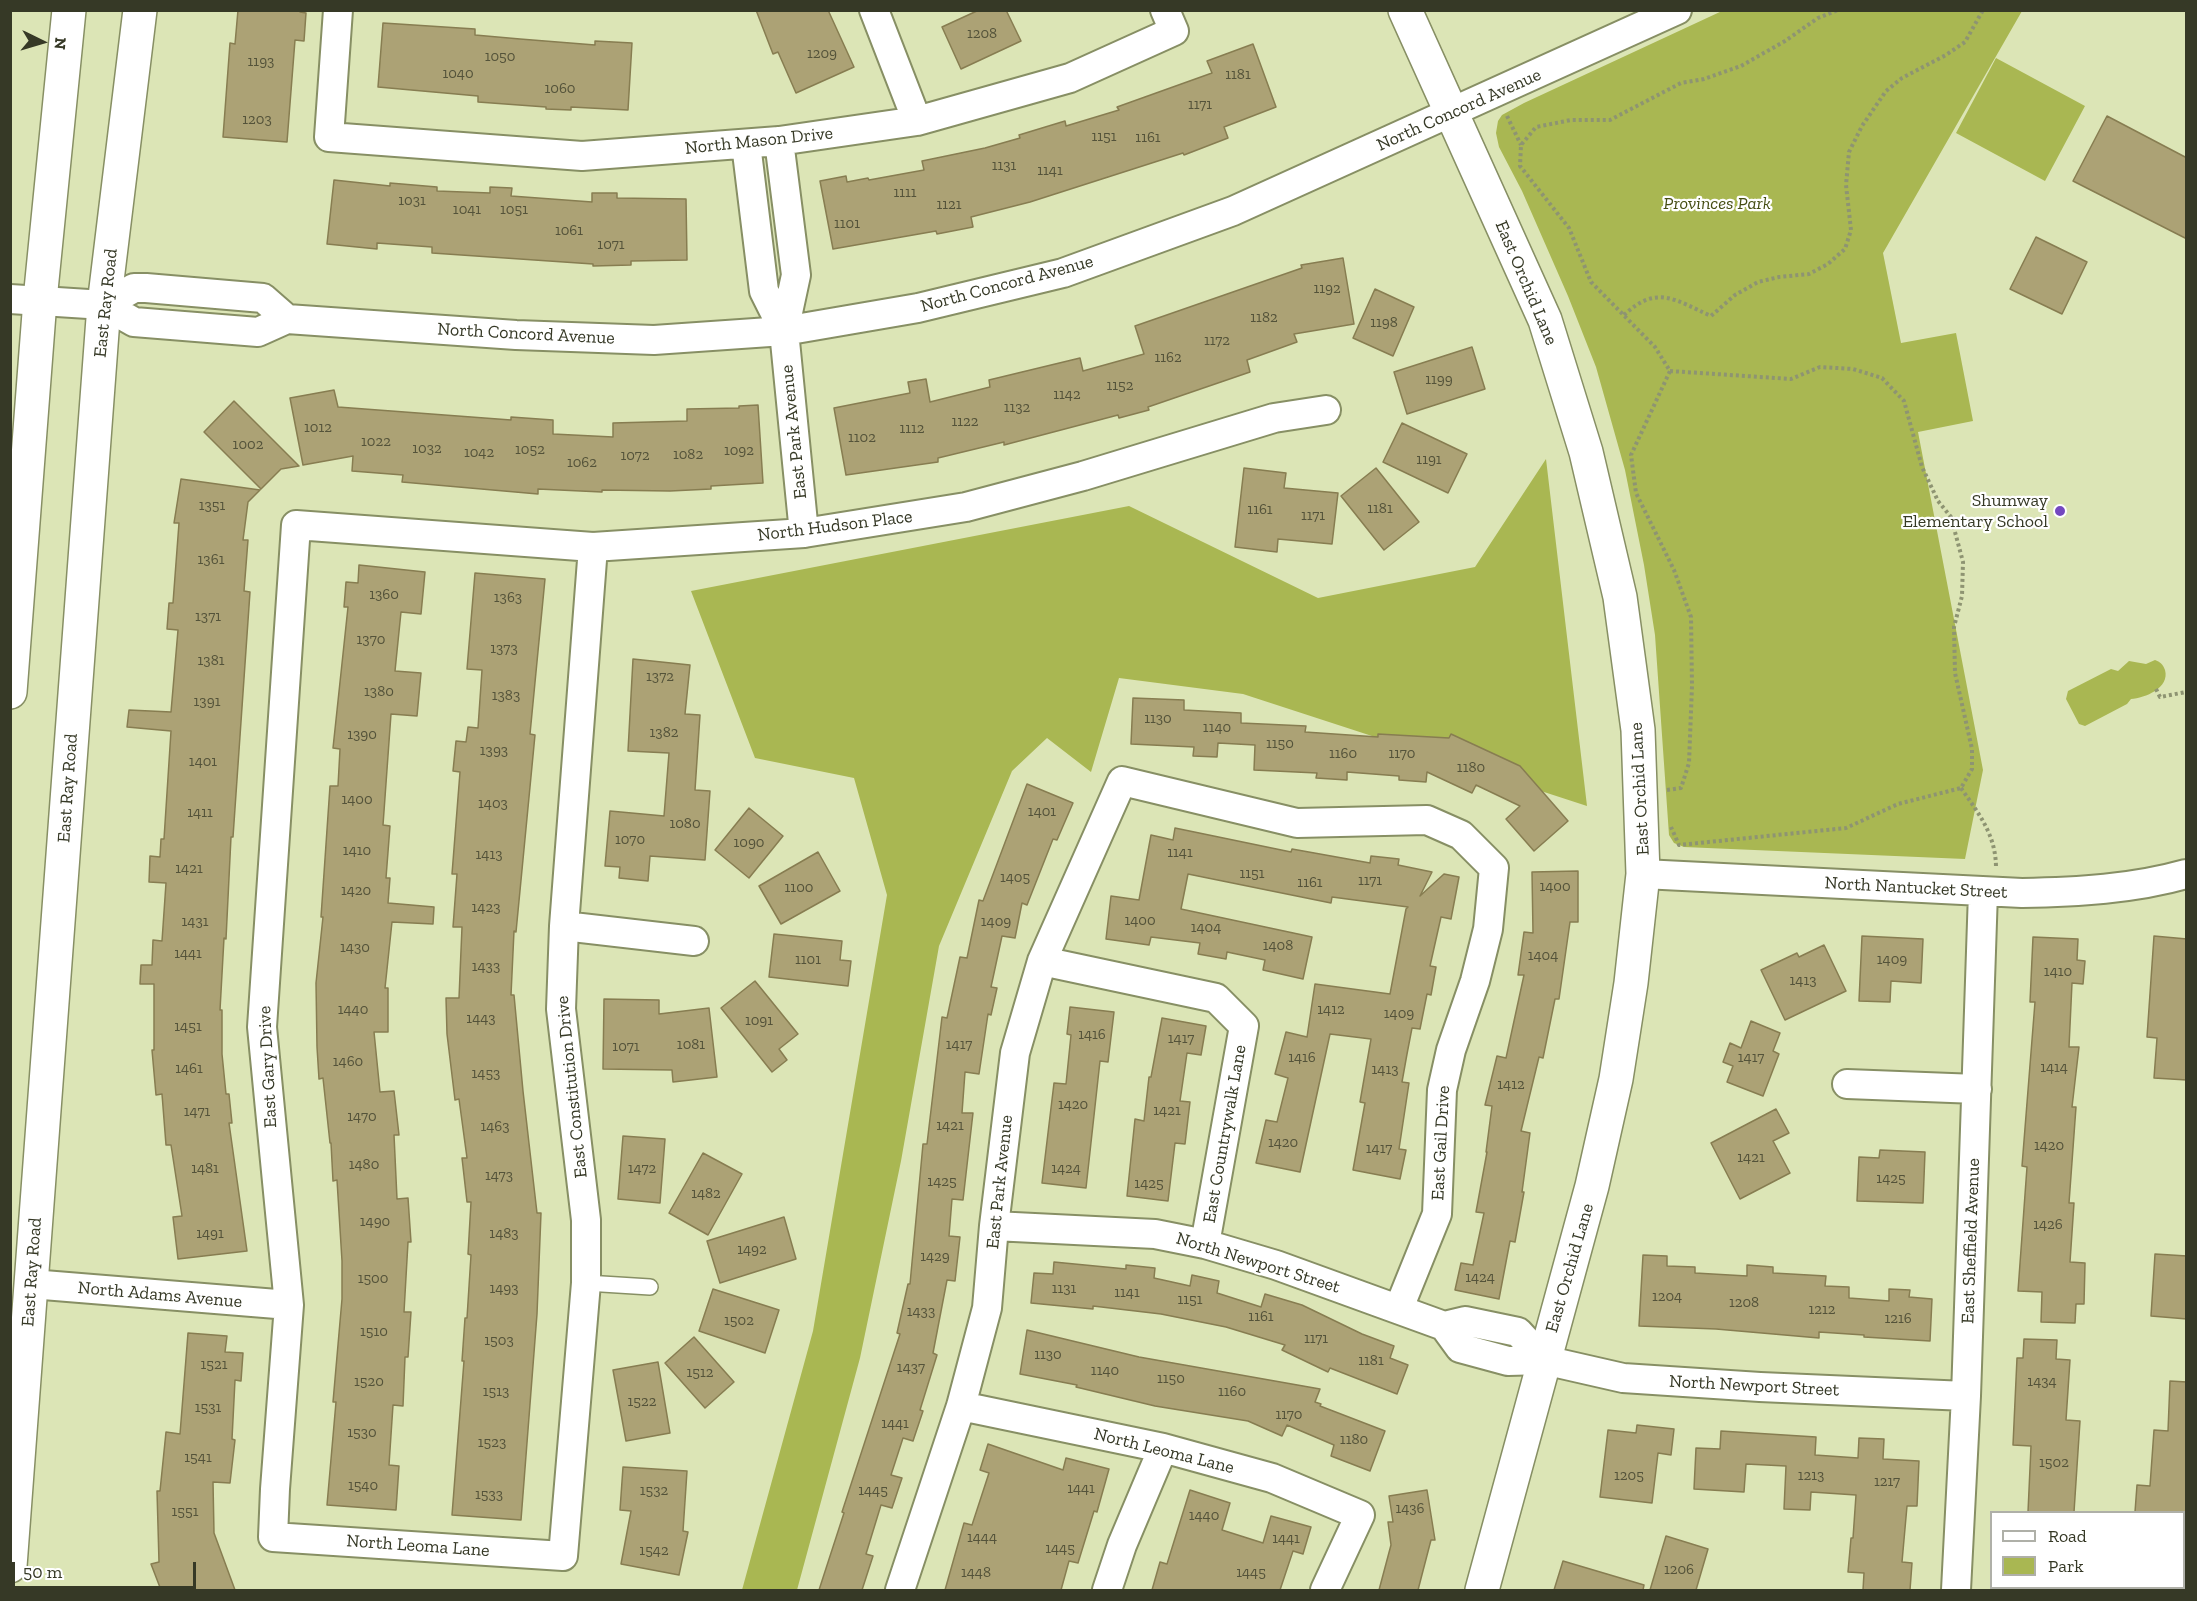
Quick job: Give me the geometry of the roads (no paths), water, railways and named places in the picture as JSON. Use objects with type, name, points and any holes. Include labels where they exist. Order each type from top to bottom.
[{"type":"main road","points":[[10,692],[25,299],[69,10]]},
{"type":"main road","name":"East Ray Road","points":[[10,1566],[104,305],[140,10]]},
{"type":"main road","name":"East Orchid Lane","points":[[1405,10],[1545,320],[1586,452],[1620,597],[1638,730],[1643,874],[1617,1079],[1592,1186],[1482,1590]]},
{"type":"street","name":"North Mason Drive","points":[[338,10],[329,136],[582,156],[779,141],[917,121],[1070,78],[1169,21]]},
{"type":"street","points":[[874,10],[917,121]]},
{"type":"street","name":"North Concord Avenue","points":[[104,305],[135,288],[263,298],[287,319],[516,335],[654,340],[784,331],[918,308],[1063,273],[1233,211],[1677,10]]},
{"type":"street","name":"East Park Avenue","points":[[779,141],[796,275],[784,331],[804,533]]},
{"type":"street","name":"East Park Avenue","points":[[746,144],[764,291],[784,331]]},
{"type":"street","points":[[25,299],[104,305]]},
{"type":"street","name":"North Hudson Place","points":[[296,525],[593,547],[804,533],[966,507],[1083,476],[1274,418],[1326,410]]},
{"type":"street","name":"East Gary Drive","points":[[273,1536],[274,1490],[289,1305],[262,1027],[296,525]]},
{"type":"street","name":"East Constitution Drive","points":[[563,1556],[586,1283],[585,1220],[561,1009],[564,926],[593,547]]},
{"type":"street","name":"East Park Avenue","points":[[900,1590],[961,1406],[987,1308],[994,1226],[1015,1053],[1042,961],[1122,781],[1297,823],[1427,820],[1461,835],[1494,868]]},
{"type":"street","name":"East Gail Drive","points":[[1399,1308],[1437,1214],[1442,1090],[1451,1050],[1475,981],[1488,929],[1494,868]]},
{"type":"street","name":"North Nantucket Street","points":[[1643,874],[1990,892],[2080,892],[2155,883],[2187,874]]},
{"type":"street","name":"East Sheffield Avenue","points":[[1956,1590],[1966,1396],[1977,1089],[1990,892]]},
{"type":"street","points":[[564,926],[694,940]]},
{"type":"street","name":"East Countrywalk Lane","points":[[1042,961],[1216,998],[1244,1026],[1205,1244]]},
{"type":"street","points":[[1847,1084],[1977,1089]]},
{"type":"street","name":"North Newport Street","points":[[994,1226],[1155,1234],[1205,1244],[1276,1265],[1399,1308],[1444,1326],[1460,1348],[1508,1361],[1544,1360],[1623,1378],[1760,1388],[1966,1396]]},
{"type":"street","name":"North Adams Avenue","points":[[31,1284],[289,1305]]},
{"type":"street","name":"North Leoma Lane","points":[[961,1406],[1163,1448],[1272,1478],[1360,1515],[1325,1590]]},
{"type":"street","points":[[1107,1590],[1122,1545],[1163,1448]]},
{"type":"street","name":"North Leoma Lane","points":[[273,1536],[563,1556]]},
{"type":"lane","points":[[586,1283],[650,1287]]},
{"type":"place","name":"Shumway Elementary School","points":[[2060,511]]},
{"type":"park label","name":"Provinces Park","points":[[1717,204]]}]
